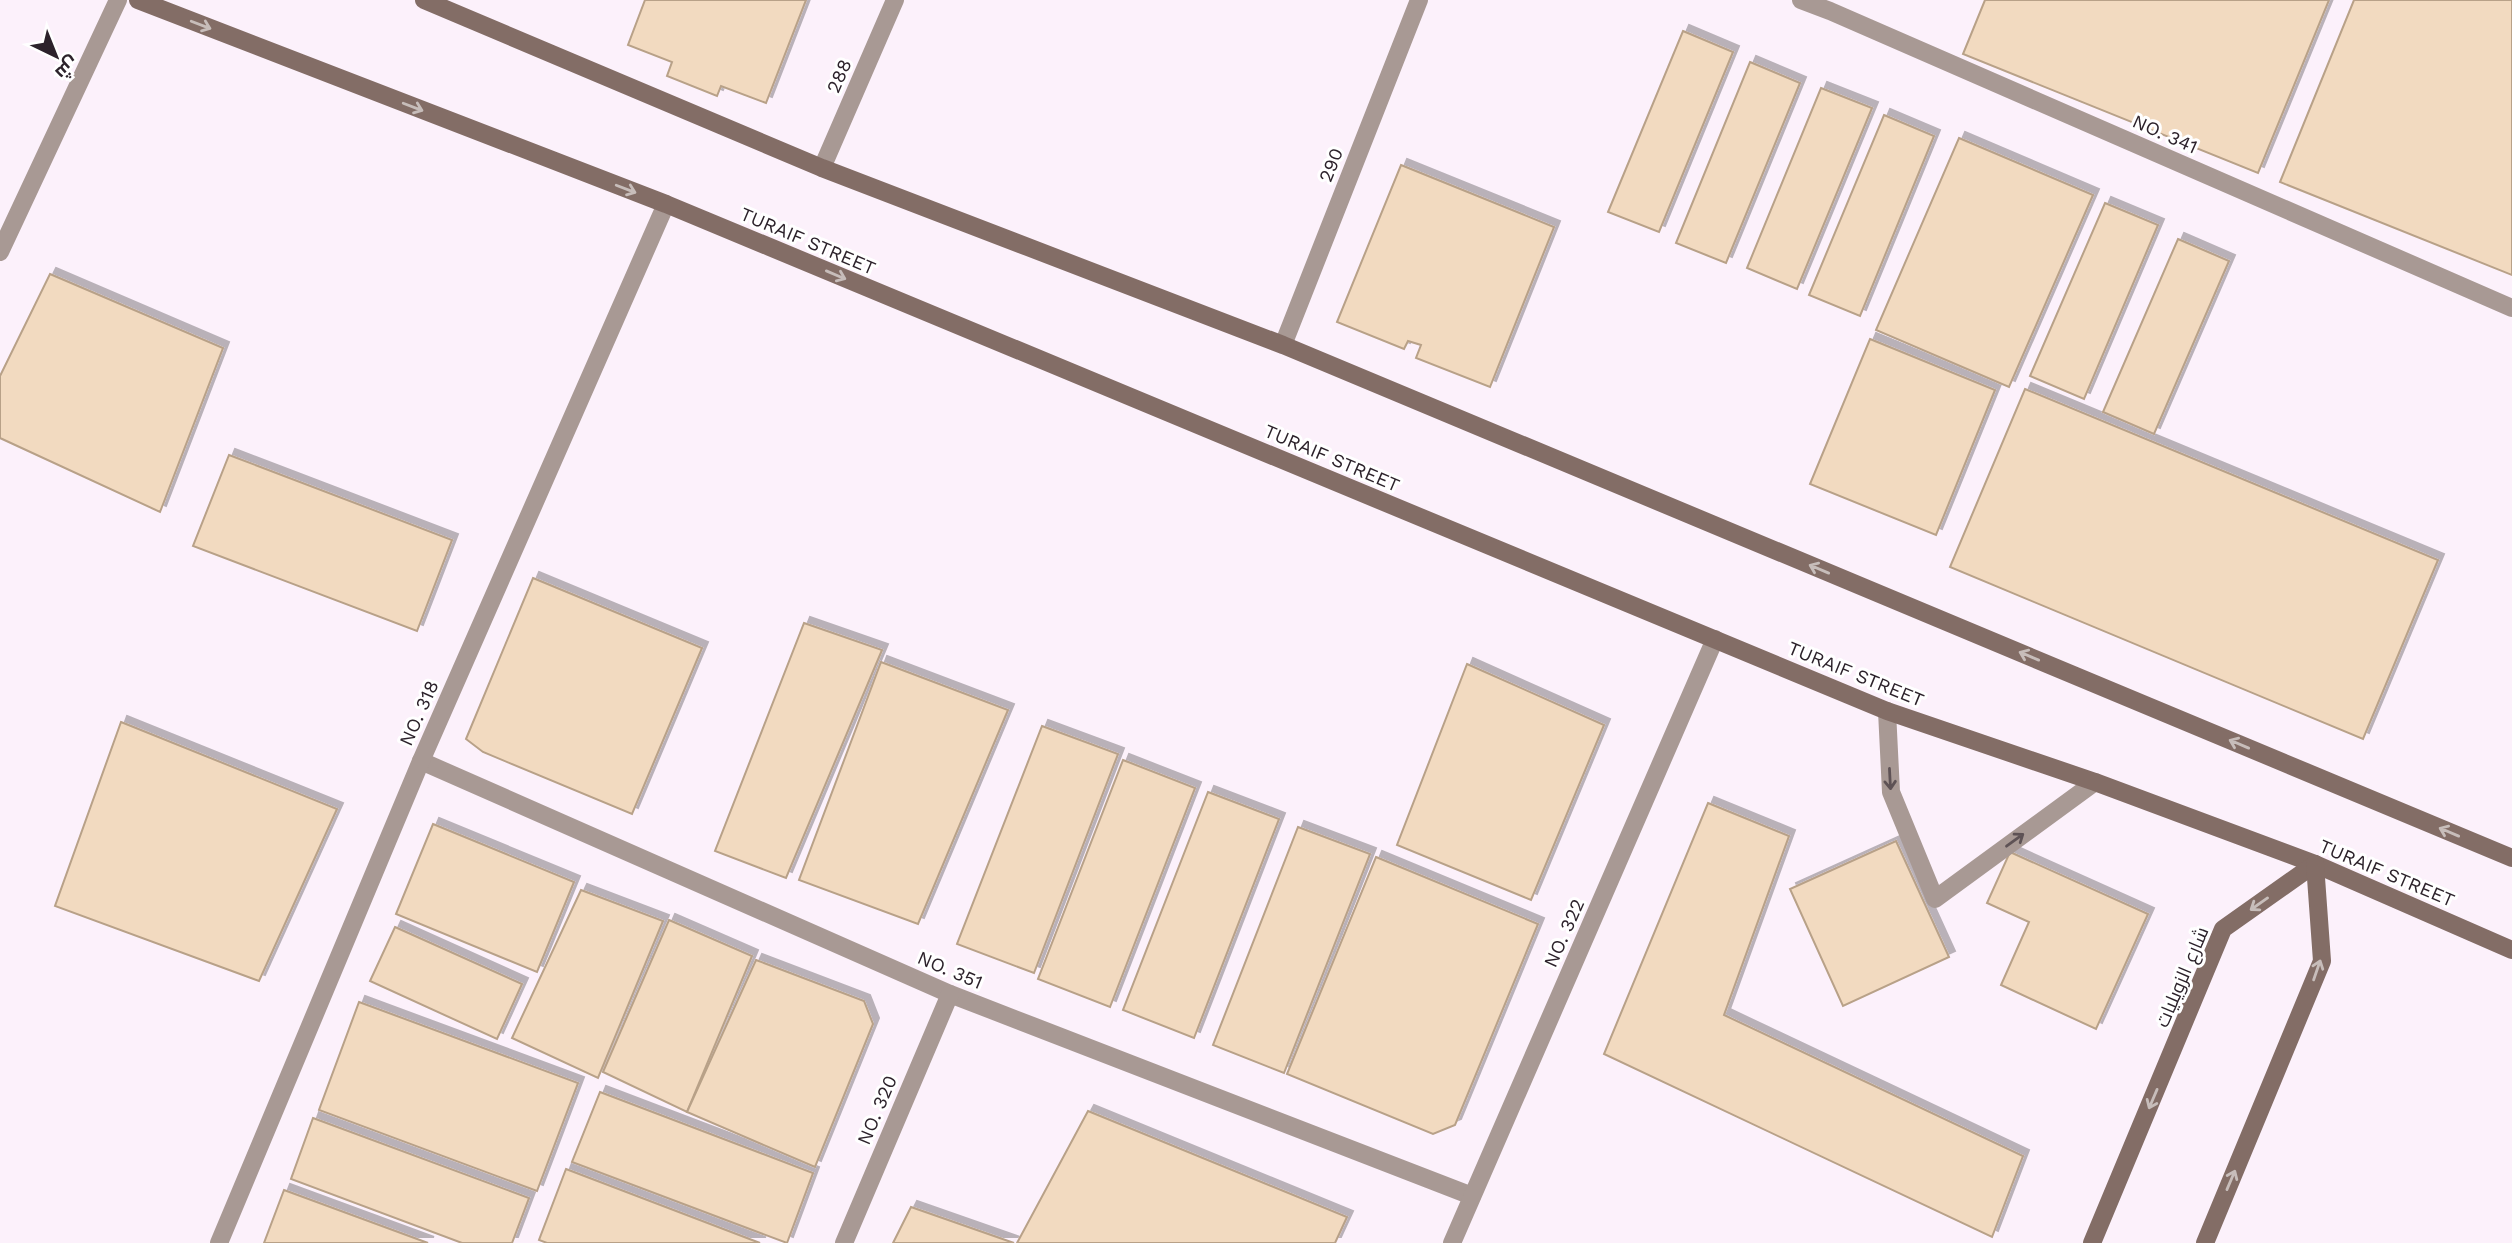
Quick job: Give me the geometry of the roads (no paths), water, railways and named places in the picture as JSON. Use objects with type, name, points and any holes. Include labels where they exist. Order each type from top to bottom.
[{"type":"street","points":[[0,252],[118,0]]},
{"type":"street","name":"TURAIF STREET","points":[[138,0],[666,204],[1887,711],[2095,782],[2315,864],[2512,950]]},
{"type":"street","points":[[425,0],[822,168],[1283,345],[2512,858]]},
{"type":"street","name":"288","points":[[822,168],[895,0]]},
{"type":"street","name":"290","points":[[1283,345],[1419,0]]},
{"type":"street","name":"NO. 341","points":[[1801,0],[1833,5],[2512,309]]},
{"type":"street","name":"NO. 318","points":[[219,1243],[421,761],[666,204]]},
{"type":"street","name":"NO. 322","points":[[1452,1243],[1715,639]]},
{"type":"street","points":[[1887,711],[1891,792],[1935,899],[2095,782]]},
{"type":"street","name":"NO. 351","points":[[421,761],[950,994],[1472,1196]]},
{"type":"street","points":[[2205,1243],[2322,961],[2315,864]]},
{"type":"street","name":"شارع الزويليات","points":[[2092,1243],[2223,929],[2315,864]]},
{"type":"street","name":"NO. 320","points":[[844,1243],[950,994]]}]
